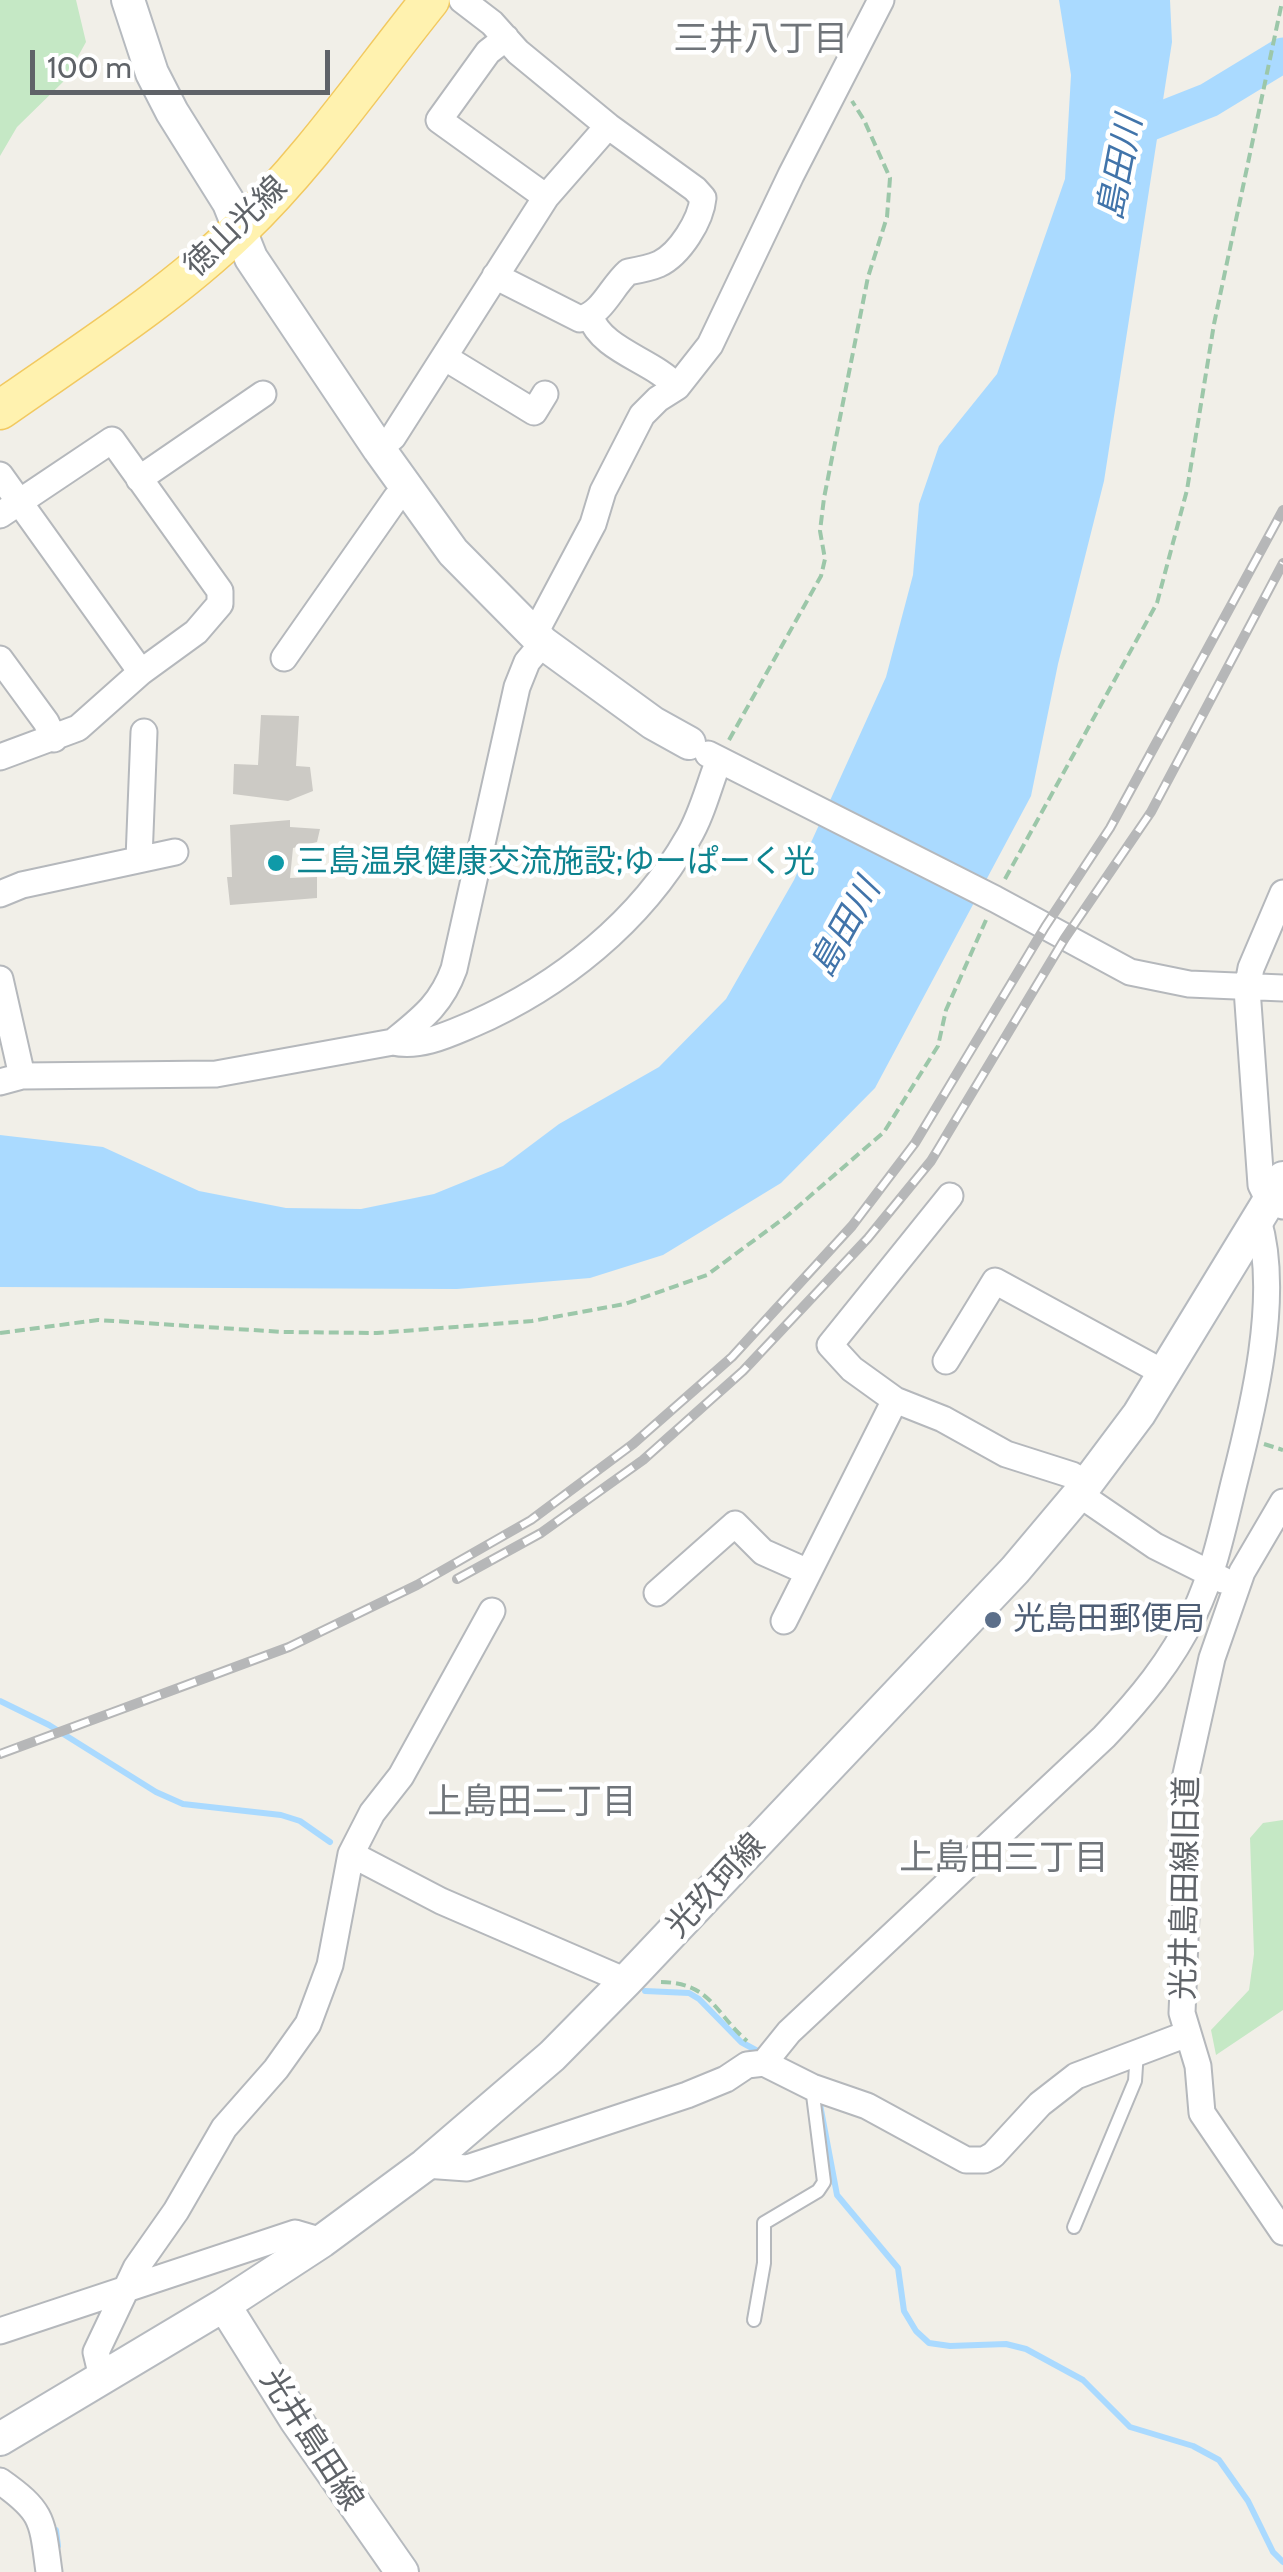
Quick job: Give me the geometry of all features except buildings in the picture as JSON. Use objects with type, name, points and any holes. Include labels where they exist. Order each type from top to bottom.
[{"type":"main road","points":[[128,0],[152,72],[172,112],[229,203],[251,258],[453,552],[538,639],[638,713],[689,743]]},
{"type":"main road","name":"徳山光線","points":[[0,410],[132,318],[240,229],[311,150],[430,0]]},
{"type":"main road","name":"光玖珂線","points":[[0,2438],[224,2306],[322,2241],[425,2165],[552,2056],[1015,1570],[1139,1414],[1273,1201]]},
{"type":"main road","name":"光井島田線","points":[[224,2306],[296,2420],[402,2572]]},
{"type":"street","points":[[462,0],[608,126],[703,198],[702,212],[672,256],[649,268],[628,272],[590,316],[580,318],[495,276]]},
{"type":"street","points":[[393,1042],[445,994],[454,969],[517,687],[593,524],[626,441],[642,415],[676,387],[710,345],[880,0]]},
{"type":"street","points":[[506,38],[488,52],[440,120],[546,197]]},
{"type":"street","points":[[379,449],[393,437],[546,197],[608,126]]},
{"type":"street","points":[[590,316],[603,337],[654,366],[676,387]]},
{"type":"street","points":[[444,357],[534,412],[545,394]]},
{"type":"street","points":[[140,479],[263,394]]},
{"type":"street","points":[[0,757],[78,728],[141,672],[196,632],[220,604],[220,592],[112,440],[10,508]]},
{"type":"street","points":[[0,475],[10,508],[141,672]]},
{"type":"street","points":[[284,658],[396,498],[408,490]]},
{"type":"street","points":[[0,659],[54,739]]},
{"type":"street","points":[[139,860],[144,732]]},
{"type":"street","points":[[689,743],[1130,972],[1188,984],[1283,988]]},
{"type":"street","points":[[0,979],[11,1079],[216,1074],[393,1042],[408,1045],[446,1035],[501,1012],[588,955],[656,886],[690,835],[728,765]]},
{"type":"street","points":[[0,894],[22,885],[175,852]]},
{"type":"street","points":[[425,2165],[467,2168],[668,2101],[768,2056],[1091,1750],[1153,1685],[1192,1618],[1211,1575],[1260,1364],[1264,1253],[1273,1201],[1261,1186],[1248,988],[1250,968],[1283,893]]},
{"type":"street","points":[[950,1196],[830,1345],[852,1369],[895,1400],[942,1419],[1006,1454],[1072,1476],[1155,1546],[1237,1586]]},
{"type":"street","points":[[946,1361],[995,1280],[1164,1373]]},
{"type":"street","points":[[784,1621],[895,1400]]},
{"type":"street","name":"光井島田線旧道","points":[[1283,1502],[1258,1539],[1212,1658],[1185,1779],[1182,1822],[1186,1915],[1182,2013],[1198,2066],[1202,2113],[1283,2232]]},
{"type":"street","points":[[657,1593],[735,1524],[763,1552],[808,1572]]},
{"type":"street","points":[[102,2376],[96,2352],[125,2288],[224,2128],[276,2069],[308,2024],[330,1965],[351,1854],[372,1813],[401,1776],[492,1611]]},
{"type":"street","points":[[351,1854],[441,1901],[626,1981]]},
{"type":"street","points":[[768,2056],[812,2087],[867,2106],[966,2160],[984,2160],[994,2155],[1054,2090],[1076,2076],[1187,2034]]},
{"type":"street","points":[[0,2331],[295,2233],[322,2241]]},
{"type":"street","points":[[0,2481],[30,2502],[40,2518],[49,2572]]},
{"type":"lane","points":[[1074,2227],[1136,2081],[1137,2052]]},
{"type":"lane","points":[[754,2320],[764,2264],[764,2223],[818,2191],[824,2182],[812,2087]]},
{"type":"path","points":[[0,1333],[98,1320],[282,1332],[377,1333],[532,1321],[625,1304],[707,1274],[786,1216],[884,1132],[938,1046],[952,994],[1019,848],[1157,603],[1187,490],[1214,324],[1282,2]]},
{"type":"path","points":[[728,765],[757,686],[821,576],[825,559],[820,531],[824,498],[868,278],[887,218],[890,178],[864,120],[838,86]]},
{"type":"path","points":[[626,1981],[683,1982],[700,1990],[768,2056]]},
{"type":"green space","points":[[0,0],[76,0],[86,42],[65,80],[17,127],[0,156]]},
{"type":"green space","points":[[1283,1820],[1283,2010],[1216,2055],[1211,2030],[1249,1990],[1254,1954],[1250,1838],[1263,1823]]},
{"type":"water","name":"島田川","points":[[1059,0],[1170,0],[1172,42],[1104,481],[1058,664],[1031,796],[875,1088],[781,1183],[663,1255],[590,1278],[457,1289],[0,1287],[0,1135],[103,1147],[199,1191],[286,1208],[361,1209],[434,1194],[503,1166],[559,1124],[659,1067],[726,999],[794,880],[886,677],[913,575],[919,504],[939,446],[997,374],[1065,179],[1071,75]]},
{"type":"waterway","name":"島田川","points":[[1128,132],[1209,100],[1283,55]]},
{"type":"waterway","points":[[0,1701],[49,1725],[156,1792],[183,1804],[281,1815],[300,1821],[330,1842]]},
{"type":"waterway","points":[[645,1991],[689,1993],[741,2042],[763,2054]]},
{"type":"waterway","points":[[819,2099],[837,2195],[898,2268],[904,2311],[916,2331],[929,2343],[1006,2344],[1026,2349],[1083,2380],[1130,2427],[1193,2446],[1219,2460],[1248,2501],[1273,2552],[1283,2562]]},
{"type":"waterway","points":[[56,2530],[58,2546]]},
{"type":"railway","points":[[0,1754],[289,1647],[417,1585],[531,1520],[633,1444],[732,1357],[852,1226],[915,1143],[1045,927],[1110,828],[1283,510]]},
{"type":"railway","points":[[457,1579],[541,1533],[643,1460],[743,1371],[868,1238],[931,1161],[1065,938],[1151,812],[1283,563]]},
{"type":"place","name":"三島温泉健康交流施設;ゆーぱーく光","points":[[276,863]]},
{"type":"place","name":"光島田郵便局","points":[[993,1620]]},
{"type":"district","name":"三井八丁目","points":[[761,40]]},
{"type":"district","name":"上島田二丁目","points":[[532,1803]]},
{"type":"district","name":"上島田三丁目","points":[[1004,1859]]}]
